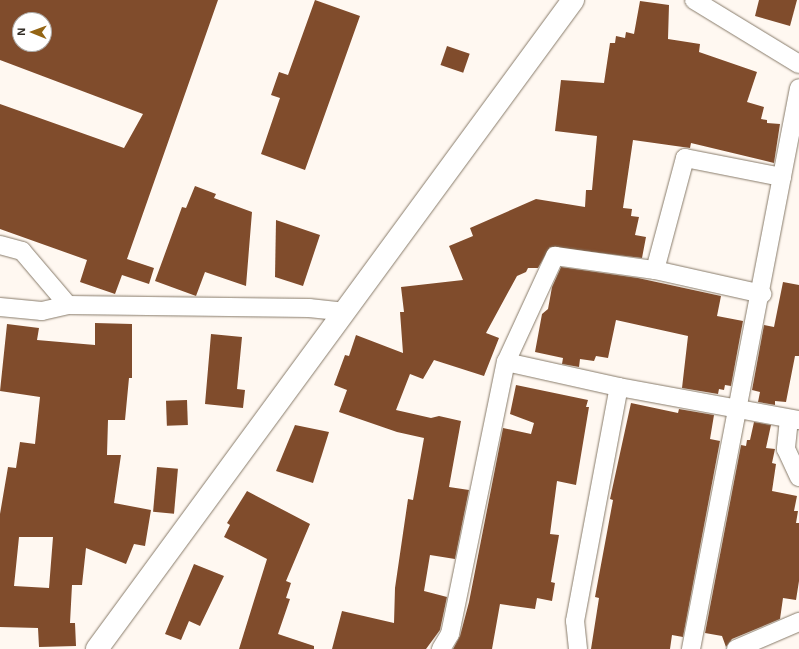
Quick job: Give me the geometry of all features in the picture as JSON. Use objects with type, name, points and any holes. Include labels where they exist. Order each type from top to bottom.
[{"type":"street","points":[[97,649],[346,312],[573,0]]},
{"type":"street","points":[[694,0],[799,64]]},
{"type":"street","points":[[691,649],[762,294],[799,88]]},
{"type":"street","points":[[655,270],[685,158],[782,177]]},
{"type":"street","points":[[0,245],[22,251],[68,304]]},
{"type":"street","points":[[442,649],[450,634],[506,362],[555,256],[655,270],[762,294]]},
{"type":"street","points":[[0,307],[42,311],[68,304],[309,308],[346,312]]},
{"type":"street","points":[[506,362],[619,387],[794,420],[786,449],[799,476]]},
{"type":"street","points":[[578,649],[575,621],[619,387]]},
{"type":"street","points":[[736,649],[799,622]]},
{"type":"building","points":[[0,0],[218,0],[127,259],[154,268],[149,284],[122,275],[115,294],[80,282],[87,260],[0,229],[0,104],[124,148],[143,114],[0,60]]},
{"type":"building","points":[[315,0],[360,16],[305,170],[261,154],[280,98],[271,95],[279,72],[288,75]]},
{"type":"building","points":[[759,0],[797,0],[790,26],[755,16]]},
{"type":"building","points":[[640,1],[669,5],[668,39],[700,44],[699,52],[757,72],[747,102],[764,107],[761,119],[767,120],[767,123],[780,124],[774,163],[691,143],[690,148],[633,140],[623,208],[632,209],[631,216],[639,217],[635,235],[646,237],[642,258],[550,247],[538,268],[528,268],[526,272],[517,276],[486,333],[499,338],[484,376],[434,360],[423,379],[410,374],[396,410],[431,418],[439,416],[461,421],[449,487],[469,490],[455,559],[430,555],[424,591],[447,597],[440,630],[426,649],[332,649],[342,611],[394,623],[395,588],[408,499],[413,500],[424,438],[397,432],[339,412],[347,390],[334,385],[345,355],[349,356],[356,335],[403,353],[400,312],[404,312],[401,287],[463,280],[449,246],[473,236],[470,228],[536,199],[585,207],[586,190],[592,190],[597,136],[555,131],[561,80],[604,83],[610,43],[615,43],[616,36],[625,38],[626,32],[634,34]]},
{"type":"building","points":[[447,46],[470,54],[463,73],[440,65]]},
{"type":"building","points":[[195,186],[216,194],[214,198],[252,212],[246,286],[205,272],[196,296],[155,281],[182,207],[186,208]]},
{"type":"building","points":[[276,220],[320,235],[303,286],[275,277]]},
{"type":"building","points":[[561,267],[638,278],[721,296],[717,316],[743,321],[731,386],[725,385],[724,390],[719,389],[718,394],[682,388],[688,336],[616,320],[608,358],[596,356],[594,361],[580,359],[579,367],[562,364],[563,358],[535,352],[542,314],[548,309],[552,287]]},
{"type":"building","points":[[783,282],[799,285],[799,356],[795,356],[786,402],[775,401],[775,405],[758,402],[760,392],[752,390],[764,325],[774,327]]},
{"type":"building","points":[[95,323],[132,324],[132,378],[129,378],[125,420],[108,420],[107,455],[121,455],[114,503],[151,510],[145,546],[134,544],[126,564],[86,548],[82,585],[72,585],[70,623],[75,623],[76,646],[39,647],[38,628],[0,627],[0,514],[8,467],[16,468],[20,442],[35,444],[40,397],[0,391],[7,324],[39,328],[37,340],[95,345]],"holes":[[[19,537],[53,537],[49,588],[14,586]]]},
{"type":"building","points":[[211,334],[242,337],[237,389],[245,390],[243,408],[205,404]]},
{"type":"building","points":[[516,385],[588,400],[586,407],[589,407],[576,485],[557,481],[550,534],[559,535],[551,582],[555,583],[552,601],[537,598],[535,609],[500,604],[492,649],[453,649],[460,636],[469,602],[503,428],[531,434],[534,423],[510,414]]},
{"type":"building","points":[[187,400],[188,425],[167,426],[166,401]]},
{"type":"building","points":[[631,403],[678,413],[679,409],[714,415],[710,439],[720,441],[683,637],[672,635],[670,649],[591,649],[599,598],[595,597],[613,500],[610,499]]},
{"type":"building","points":[[754,422],[771,425],[766,448],[775,449],[772,463],[776,464],[772,491],[797,496],[794,511],[798,511],[796,523],[799,523],[799,581],[796,600],[783,598],[780,619],[732,639],[726,647],[722,636],[705,633],[741,445],[746,446],[747,440],[750,440]]},
{"type":"building","points":[[295,425],[329,432],[313,483],[276,471]]},
{"type":"building","points":[[157,467],[178,469],[174,514],[153,512]]},
{"type":"building","points":[[247,491],[310,524],[286,581],[291,583],[286,598],[290,599],[278,634],[314,646],[314,649],[239,649],[267,559],[224,537],[230,525],[227,523]]},
{"type":"building","points":[[194,564],[224,576],[200,626],[189,621],[181,640],[165,634]]}]
